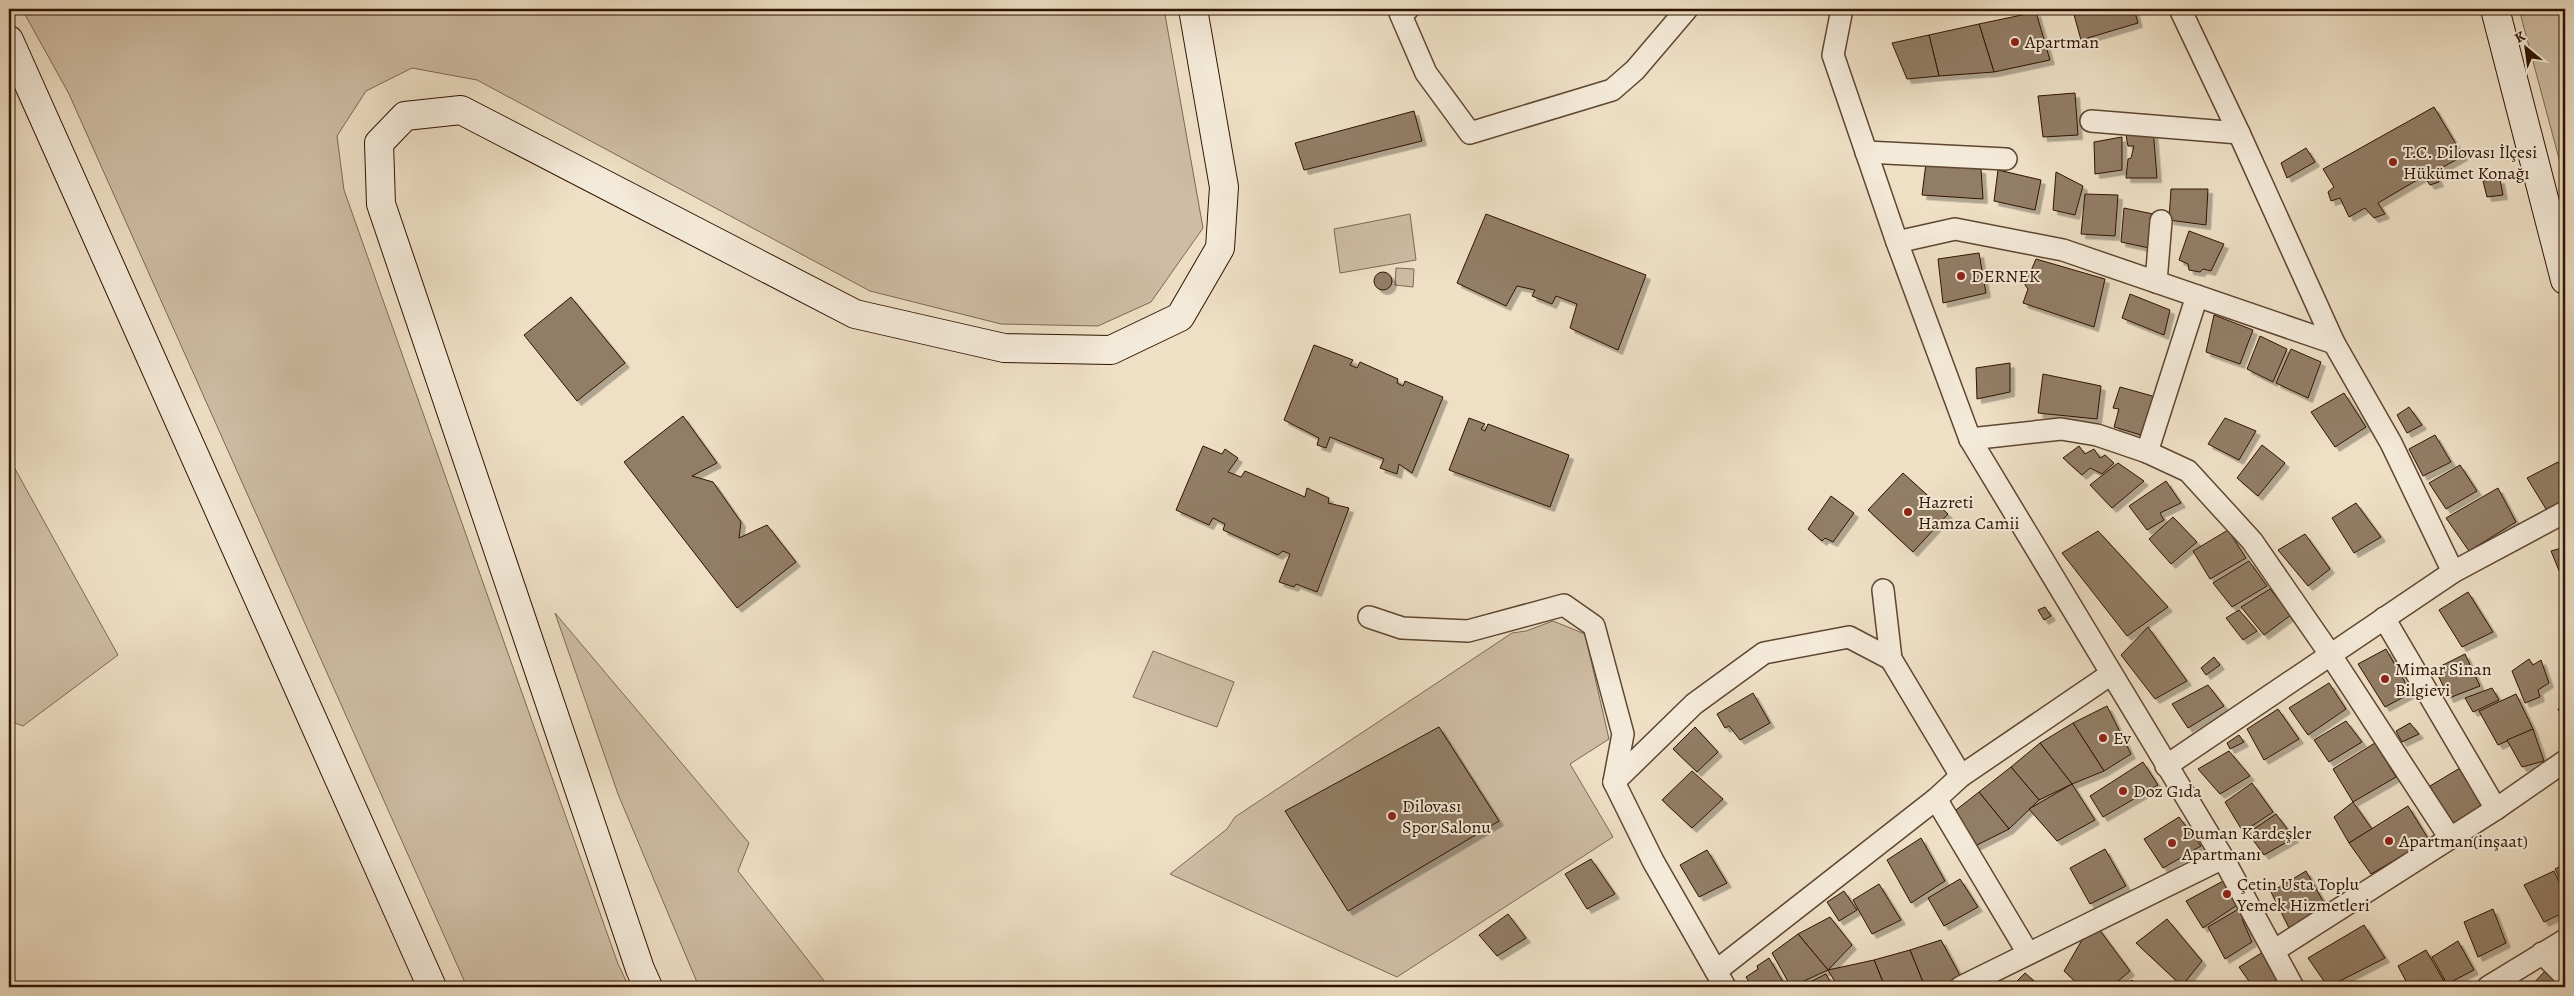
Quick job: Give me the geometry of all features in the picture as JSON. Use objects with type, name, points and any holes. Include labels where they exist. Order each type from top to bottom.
[{"type":"street","points":[[648,987],[640,969],[381,204],[379,143],[405,116],[461,110],[856,314],[1004,348],[1111,350],[1180,317],[1220,248],[1224,187],[1193,9]]},
{"type":"street","points":[[1408,9],[1400,13],[1426,73],[1470,133],[1612,90],[1635,70],[1687,9]]},
{"type":"street","points":[[1842,9],[1833,55],[1897,242],[1970,439],[2223,858],[2275,950],[2293,987]]},
{"type":"street","points":[[2180,9],[2239,133],[2334,343],[2391,443],[2452,572]]},
{"type":"street","points":[[2495,9],[2565,280]]},
{"type":"street","points":[[9,40],[432,987]]},
{"type":"street","points":[[2091,121],[2239,133]]},
{"type":"street","points":[[1866,152],[2006,159]]},
{"type":"street","points":[[2156,282],[2161,221]]},
{"type":"street","points":[[1897,242],[1956,229],[2063,250],[2334,343]]},
{"type":"street","points":[[2147,452],[2197,296]]},
{"type":"street","points":[[1970,439],[2061,430],[2097,435],[2147,452],[2188,471],[2252,541],[2330,654],[2450,838]]},
{"type":"street","points":[[2166,766],[2452,572],[2565,512]]},
{"type":"street","points":[[1883,590],[1891,659],[1961,776]]},
{"type":"street","points":[[1369,617],[1402,628],[1468,631],[1564,605],[1594,626],[1623,734],[1614,782],[1653,861],[1720,979],[1961,776],[2111,674]]},
{"type":"street","points":[[2384,618],[2496,809]]},
{"type":"street","points":[[1614,782],[1694,704],[1764,653],[1849,637],[1891,659]]},
{"type":"street","points":[[2275,950],[2496,809],[2565,761]]},
{"type":"street","points":[[1936,799],[2028,953]]},
{"type":"street","points":[[1960,987],[2223,858]]},
{"type":"street","points":[[2488,987],[2565,940]]},
{"type":"street","points":[[2542,954],[2565,976]]},
{"type":"shaded area","points":[[22,9],[1164,9],[1203,228],[1151,302],[1098,326],[1001,324],[870,291],[477,80],[412,68],[366,91],[337,136],[344,190],[618,964],[629,987],[467,987],[69,94]]},
{"type":"shaded area","points":[[2519,9],[2565,9],[2565,181]]},
{"type":"shaded area","points":[[1410,214],[1416,260],[1340,273],[1334,229]]},
{"type":"shaded area","points":[[1396,268],[1414,269],[1413,287],[1395,285]]},
{"type":"shaded area","points":[[9,458],[118,655],[23,726],[9,721]]},
{"type":"shaded area","points":[[555,613],[749,843],[738,871],[829,987],[699,987],[618,794]]},
{"type":"shaded area","points":[[1553,621],[1585,634],[1609,739],[1570,764],[1613,837],[1397,977],[1170,874],[1227,829],[1235,817],[1512,633],[1526,631]]},
{"type":"shaded area","points":[[1153,651],[1234,682],[1217,727],[1133,697]]},
{"type":"building","points":[[2079,9],[2134,9],[2138,23],[2081,40],[2073,11]]},
{"type":"building","name":"Apartman","points":[[2036,12],[2050,60],[1994,72],[1979,24]]},
{"type":"building","name":"Apartman","points":[[1979,24],[1994,72],[1939,76],[1929,35]]},
{"type":"building","points":[[1929,35],[1939,76],[1907,79],[1892,43]]},
{"type":"building","points":[[2075,93],[2078,135],[2043,137],[2038,96]]},
{"type":"building","name":"T.C. Dilovası İlçesi Hükümet Konağı","points":[[2434,107],[2463,156],[2434,172],[2439,182],[2430,185],[2424,176],[2378,203],[2385,214],[2374,218],[2365,208],[2349,217],[2340,198],[2331,201],[2328,192],[2334,187],[2323,169]]},
{"type":"building","points":[[1414,111],[1422,141],[1304,170],[1295,143]]},
{"type":"building","points":[[2153,128],[2157,178],[2126,178],[2128,159],[2131,158],[2134,146],[2128,146],[2125,130]]},
{"type":"building","points":[[2122,137],[2122,170],[2095,174],[2094,142]]},
{"type":"building","points":[[2306,148],[2315,162],[2287,178],[2281,163]]},
{"type":"building","points":[[1926,163],[1981,169],[1983,199],[1922,195]]},
{"type":"building","points":[[1998,170],[2041,180],[2035,210],[1994,201]]},
{"type":"building","points":[[2056,172],[2083,186],[2075,215],[2053,210]]},
{"type":"building","points":[[2500,179],[2503,195],[2487,197],[2483,181]]},
{"type":"building","points":[[2171,189],[2208,189],[2206,225],[2169,220]]},
{"type":"building","points":[[2085,194],[2118,195],[2115,236],[2081,234]]},
{"type":"building","points":[[2124,208],[2158,215],[2154,249],[2121,242]]},
{"type":"building","points":[[1486,214],[1646,275],[1618,350],[1570,328],[1577,304],[1556,296],[1552,304],[1532,296],[1535,290],[1517,286],[1506,306],[1457,283]]},
{"type":"building","points":[[2189,231],[2224,244],[2211,271],[2203,269],[2200,272],[2189,270],[2188,264],[2179,260]]},
{"type":"building","name":"DERNEK","points":[[1979,253],[1986,293],[1943,303],[1938,259]]},
{"type":"building","points":[[2036,259],[2105,279],[2094,327],[2023,303],[2028,289],[2025,285]]},
{"type":"building","points":[[1379,272],[1387,272],[1392,277],[1390,288],[1379,290],[1374,285],[1374,277]]},
{"type":"building","points":[[2130,294],[2170,310],[2164,335],[2122,318]]},
{"type":"building","points":[[571,297],[625,363],[577,401],[524,335]]},
{"type":"building","points":[[2214,315],[2253,330],[2240,364],[2206,352]]},
{"type":"building","points":[[2260,336],[2287,349],[2273,382],[2247,369]]},
{"type":"building","points":[[1314,345],[1353,360],[1350,365],[1357,368],[1360,362],[1398,379],[1397,383],[1403,386],[1405,381],[1443,397],[1412,473],[1399,464],[1397,474],[1380,468],[1384,459],[1330,437],[1326,448],[1317,445],[1319,438],[1284,420]]},
{"type":"building","points":[[2291,349],[2321,362],[2308,398],[2276,383]]},
{"type":"building","points":[[2010,363],[2010,392],[1977,399],[1976,368]]},
{"type":"building","points":[[2043,374],[2101,386],[2097,419],[2038,413]]},
{"type":"building","points":[[2120,387],[2156,397],[2141,435],[2114,427],[2119,409],[2113,408]]},
{"type":"building","points":[[2344,393],[2366,427],[2335,447],[2311,412]]},
{"type":"building","points":[[2409,407],[2422,425],[2407,433],[2397,415]]},
{"type":"building","points":[[683,416],[717,463],[692,476],[713,482],[741,522],[739,538],[767,525],[796,562],[737,608],[624,462]]},
{"type":"building","points":[[1469,418],[1485,424],[1481,429],[1485,431],[1488,424],[1569,455],[1550,507],[1449,470]]},
{"type":"building","points":[[2225,418],[2256,431],[2239,460],[2208,444]]},
{"type":"building","points":[[2435,435],[2451,462],[2423,476],[2409,449]]},
{"type":"building","points":[[2262,445],[2285,463],[2258,496],[2237,478]]},
{"type":"building","points":[[1203,446],[1222,454],[1225,449],[1238,458],[1228,472],[1241,477],[1245,471],[1305,497],[1307,488],[1329,498],[1328,503],[1349,508],[1317,592],[1296,584],[1294,587],[1279,582],[1290,554],[1283,551],[1278,555],[1223,530],[1225,524],[1213,518],[1209,525],[1176,510]]},
{"type":"building","points":[[2079,446],[2085,454],[2094,449],[2100,458],[2105,455],[2114,463],[2102,474],[2090,468],[2082,475],[2063,458]]},
{"type":"building","points":[[2558,462],[2565,474],[2565,500],[2546,509],[2527,478]]},
{"type":"building","points":[[2118,463],[2144,481],[2112,508],[2090,485]]},
{"type":"building","points":[[2460,465],[2477,491],[2446,509],[2429,483]]},
{"type":"building","name":"Hazreti Hamza Camii","points":[[1903,473],[1948,514],[1913,552],[1868,510]]},
{"type":"building","points":[[2166,481],[2181,503],[2160,513],[2164,520],[2147,530],[2129,506]]},
{"type":"building","points":[[2498,488],[2516,522],[2469,551],[2446,518]]},
{"type":"building","points":[[1831,496],[1854,513],[1833,542],[1825,538],[1822,541],[1808,529]]},
{"type":"building","points":[[2356,503],[2381,537],[2354,553],[2332,518]]},
{"type":"building","points":[[2173,517],[2197,542],[2171,564],[2149,539]]},
{"type":"building","points":[[2228,530],[2246,558],[2210,579],[2193,551]]},
{"type":"building","points":[[2098,531],[2168,607],[2127,636],[2062,553]]},
{"type":"building","points":[[2305,534],[2330,569],[2308,586],[2278,550]]},
{"type":"building","points":[[2565,547],[2565,572],[2560,573],[2551,551]]},
{"type":"building","points":[[2249,561],[2267,586],[2232,607],[2213,583]]},
{"type":"building","points":[[2270,589],[2291,615],[2264,635],[2241,607]]},
{"type":"building","points":[[2468,592],[2493,632],[2462,647],[2439,610]]},
{"type":"building","points":[[2045,607],[2051,616],[2044,620],[2038,610]]},
{"type":"building","points":[[2239,610],[2257,631],[2243,640],[2226,618]]},
{"type":"building","points":[[2148,627],[2187,681],[2155,699],[2121,655]]},
{"type":"building","name":"Mimar Sinan Bilgievi","points":[[2386,649],[2411,693],[2385,707],[2358,664]]},
{"type":"building","points":[[2465,654],[2480,686],[2449,698],[2435,669]]},
{"type":"building","points":[[2214,657],[2220,665],[2206,675],[2201,668]]},
{"type":"building","points":[[2529,659],[2533,665],[2541,660],[2549,683],[2538,690],[2540,697],[2525,703],[2512,671]]},
{"type":"building","points":[[2329,683],[2346,709],[2308,735],[2289,708]]},
{"type":"building","points":[[2208,685],[2224,706],[2188,728],[2172,704]]},
{"type":"building","points":[[2492,688],[2499,700],[2473,712],[2465,698]]},
{"type":"building","points":[[1753,693],[1770,723],[1740,740],[1729,726],[1725,728],[1717,714]]},
{"type":"building","points":[[2516,694],[2533,729],[2498,745],[2479,711]]},
{"type":"building","name":"Ev","points":[[2107,706],[2131,754],[2104,771],[2073,723]]},
{"type":"building","points":[[2565,706],[2565,722],[2558,709]]},
{"type":"building","points":[[2278,709],[2299,739],[2264,760],[2247,729]]},
{"type":"building","points":[[2346,721],[2362,742],[2329,762],[2314,740]]},
{"type":"building","points":[[2073,723],[2104,771],[2072,784],[2040,743]]},
{"type":"building","points":[[2410,723],[2419,734],[2402,742],[2396,731]]},
{"type":"building","name":"Dilovası Spor Salonu","points":[[1439,727],[1499,821],[1348,911],[1285,811]]},
{"type":"building","points":[[1695,727],[1718,752],[1697,772],[1673,749]]},
{"type":"building","points":[[2533,729],[2544,761],[2522,767],[2507,740]]},
{"type":"building","points":[[2239,735],[2244,742],[2230,749],[2227,743]]},
{"type":"building","points":[[2040,743],[2072,784],[2039,800],[2011,767]]},
{"type":"building","name":"Apartman(inşaat)","points":[[2375,743],[2396,777],[2353,802],[2333,769]]},
{"type":"building","points":[[2229,751],[2250,776],[2220,794],[2198,769]]},
{"type":"building","name":"Doz Gıda","points":[[2143,762],[2158,785],[2103,817],[2090,796]]},
{"type":"building","points":[[2011,767],[2039,800],[2009,829],[1979,792]]},
{"type":"building","points":[[2460,768],[2484,807],[2451,824],[2430,786]]},
{"type":"building","points":[[1692,771],[1723,799],[1692,828],[1662,800]]},
{"type":"building","points":[[2252,783],[2273,812],[2243,832],[2225,802]]},
{"type":"building","points":[[2072,784],[2095,820],[2057,841],[2029,809]]},
{"type":"building","points":[[1979,792],[2009,829],[1967,850],[1947,817]]},
{"type":"building","points":[[2353,802],[2372,829],[2349,843],[2334,817]]},
{"type":"building","name":"Apartman(inşaat)","points":[[2408,806],[2429,840],[2371,874],[2349,843]]},
{"type":"building","points":[[2276,814],[2294,838],[2264,855],[2248,833]]},
{"type":"building","name":"Duman Kardeşler Apartmanı","points":[[2179,817],[2201,846],[2163,868],[2144,839]]},
{"type":"building","points":[[1921,838],[1945,881],[1911,903],[1887,860]]},
{"type":"building","points":[[2105,849],[2126,886],[2090,904],[2070,868]]},
{"type":"building","points":[[1707,850],[1727,883],[1699,897],[1680,865]]},
{"type":"building","points":[[1591,859],[1615,894],[1587,909],[1565,874]]},
{"type":"building","points":[[2565,864],[2565,889],[2555,869]]},
{"type":"building","points":[[2306,871],[2327,908],[2289,928],[2271,892]]},
{"type":"building","points":[[2554,871],[2565,894],[2565,912],[2544,922],[2524,885]]},
{"type":"building","points":[[1960,879],[1978,907],[1944,926],[1928,898]]},
{"type":"building","points":[[2225,880],[2240,903],[2203,928],[2186,901]]},
{"type":"building","points":[[1879,884],[1901,920],[1872,934],[1853,900]]},
{"type":"building","points":[[1844,891],[1857,910],[1839,921],[1827,902]]},
{"type":"building","points":[[2242,907],[2247,916],[2242,919],[2252,942],[2225,959],[2208,927]]},
{"type":"building","points":[[2493,909],[2506,943],[2478,957],[2464,922]]},
{"type":"building","points":[[1508,914],[1526,938],[1497,956],[1479,935]]},
{"type":"building","points":[[1830,917],[1852,945],[1828,970],[1798,934]]},
{"type":"building","points":[[2167,919],[2202,961],[2182,986],[2136,943]]},
{"type":"building","points":[[2093,921],[2130,971],[2111,987],[2081,987],[2064,971]]},
{"type":"building","points":[[2364,925],[2385,958],[2328,987],[2308,958]]},
{"type":"building","points":[[1798,934],[1828,970],[1791,987],[1772,953]]},
{"type":"building","points":[[1941,940],[1965,985],[1924,985],[1910,950]]},
{"type":"building","points":[[2458,941],[2474,970],[2447,984],[2432,957]]},
{"type":"building","points":[[1910,950],[1925,987],[1885,987],[1874,960]]},
{"type":"building","points":[[2426,950],[2445,983],[2438,987],[2409,987],[2398,966]]},
{"type":"building","points":[[2263,952],[2285,987],[2253,987],[2239,967]]},
{"type":"building","points":[[1769,958],[1786,987],[1752,987],[1746,977]]},
{"type":"building","points":[[1874,960],[1885,987],[1838,987],[1828,970]]},
{"type":"building","points":[[2546,970],[2565,987],[2530,987]]},
{"type":"building","points":[[2025,973],[2041,987],[2011,987]]},
{"type":"building","points":[[1826,974],[1833,987],[1800,987]]},
{"type":"building","points":[[2132,980],[2139,987],[2125,987]]},
{"type":"place","name":"Apartman","points":[[2015,42]]},
{"type":"place","name":"T.C. Dilovası İlçesi Hükümet Konağı","points":[[2393,162]]},
{"type":"place","name":"DERNEK","points":[[1961,276]]},
{"type":"place","name":"Hazreti Hamza Camii","points":[[1908,512]]},
{"type":"place","name":"Mimar Sinan Bilgievi","points":[[2385,679]]},
{"type":"place","name":"Ev","points":[[2103,738]]},
{"type":"place","name":"Doz Gıda","points":[[2123,791]]},
{"type":"place","name":"Dilovası Spor Salonu","points":[[1392,816]]},
{"type":"place","name":"Apartman(inşaat)","points":[[2389,841]]},
{"type":"place","name":"Duman Kardeşler Apartmanı","points":[[2172,843]]},
{"type":"place","name":"Çetin Usta Toplu Yemek Hizmetleri","points":[[2227,894]]}]
